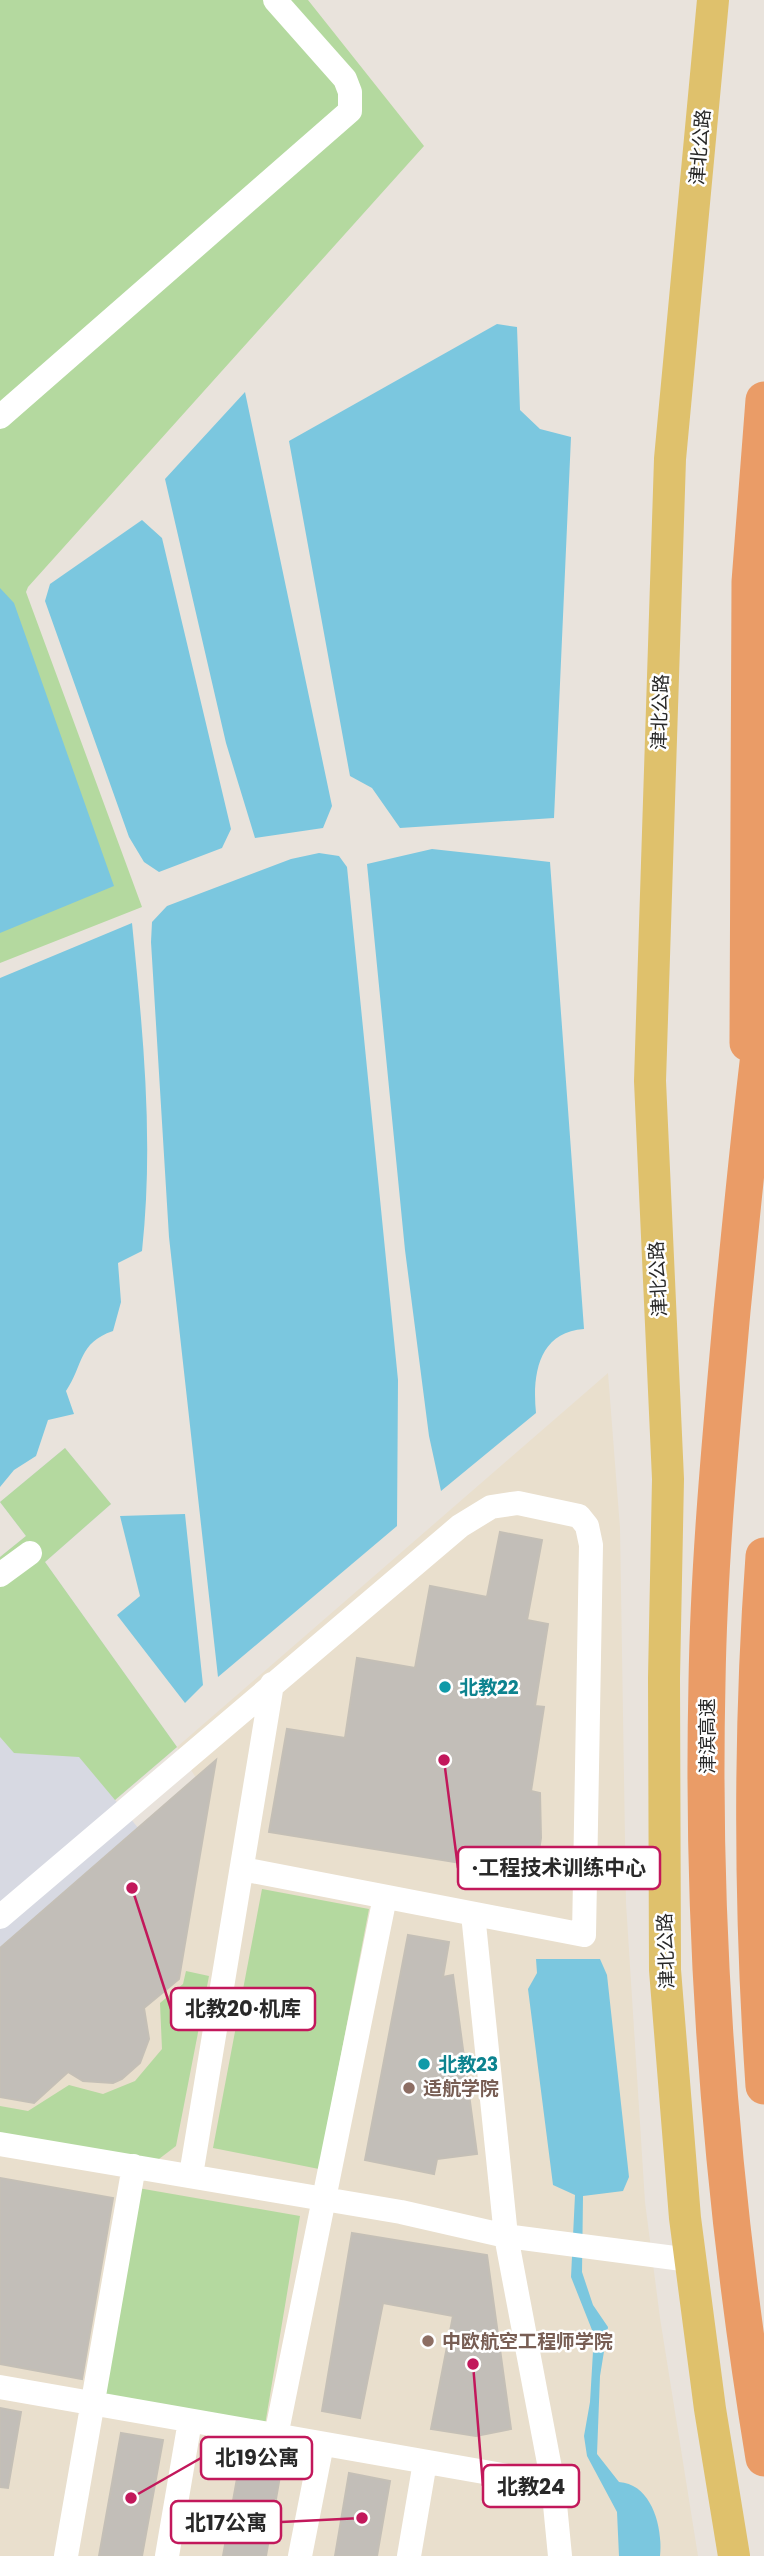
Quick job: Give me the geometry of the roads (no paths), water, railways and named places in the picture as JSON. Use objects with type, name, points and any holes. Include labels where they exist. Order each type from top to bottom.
[{"type":"highway","points":[[746,1149],[750,582],[764,400]]},
{"type":"highway","name":"津滨高速","points":[[764,1014],[746,1149],[714,1508],[706,1683],[708,1889],[717,2083],[750,2372],[764,2458]]},
{"type":"highway","points":[[764,1556],[756,1667],[753,1826],[764,2086]]},
{"type":"main road","name":"津北公路","points":[[713,0],[670,459],[650,1081],[668,1479],[664,1678],[666,1970],[674,2105],[690,2260],[716,2456],[734,2556]]},
{"type":"main road","name":"津北公路","points":[[724,0],[678,516],[665,881],[662,1077],[678,1491],[674,1683],[677,1984],[700,2260],[744,2556]]},
{"type":"lane","points":[[0,417],[350,111],[350,92],[345,79],[275,0]]},
{"type":"lane","points":[[0,1917],[272,1684],[476,1515],[491,1507],[518,1503],[579,1516],[587,1526],[591,1545],[584,1935],[242,1869]]},
{"type":"lane","points":[[0,1575],[30,1553]]},
{"type":"lane","points":[[191,2175],[272,1684]]},
{"type":"lane","points":[[276,2436],[385,1897]]},
{"type":"lane","points":[[472,1914],[506,2236],[553,2484],[560,2556]]},
{"type":"lane","points":[[0,2144],[401,2212],[506,2236],[690,2260]]},
{"type":"lane","points":[[66,2556],[134,2166]]},
{"type":"lane","points":[[0,2387],[553,2484]]},
{"type":"lane","points":[[167,2556],[190,2421]]},
{"type":"lane","points":[[300,2556],[322,2444]]},
{"type":"lane","points":[[410,2556],[425,2462]]},
{"type":"water","points":[[497,324],[517,327],[520,410],[540,429],[571,437],[554,818],[400,828],[372,788],[350,776],[289,441]]},
{"type":"water","points":[[245,392],[332,806],[323,828],[255,838],[226,743],[165,479]]},
{"type":"water","points":[[142,520],[162,538],[231,829],[222,848],[159,872],[144,862],[129,837],[45,601],[50,584]]},
{"type":"water","points":[[0,588],[14,603],[114,886],[0,933]]},
{"type":"water","points":[[432,849],[550,862],[584,1329],[557,1338],[548,1347],[535,1384],[536,1413],[441,1491],[429,1436],[405,1250],[367,864]]},
{"type":"water","points":[[319,853],[339,856],[347,867],[398,1380],[397,1526],[218,1677],[169,1237],[152,922],[167,906],[291,859]]},
{"type":"water","points":[[132,923],[146,1087],[147,1168],[142,1251],[118,1263],[121,1302],[113,1331],[87,1348],[66,1391],[74,1414],[48,1420],[36,1456],[14,1470],[0,1487],[0,978]]},
{"type":"water","points":[[185,1514],[203,1685],[185,1703],[117,1615],[140,1596],[120,1516]]},
{"type":"water","points":[[536,1959],[600,1959],[607,1975],[629,2177],[623,2191],[583,2196],[582,2272],[593,2305],[608,2327],[600,2376],[597,2454],[619,2482],[640,2490],[647,2499],[660,2533],[660,2556],[619,2556],[617,2512],[587,2456],[584,2436],[590,2402],[594,2335],[571,2277],[575,2195],[553,2185],[528,1989],[537,1973]]},
{"type":"place","name":"北教22","points":[[445,1687]]},
{"type":"place","name":"·工程技术训练中心","points":[[444,1760]]},
{"type":"place","name":"北教20·机库","points":[[132,1888]]},
{"type":"place","name":"北教23","points":[[424,2064]]},
{"type":"place","name":"适航学院","points":[[409,2088]]},
{"type":"place","name":"中欧航空工程师学院","points":[[428,2341]]},
{"type":"place","name":"北教24","points":[[473,2364]]},
{"type":"place","name":"北19公寓","points":[[131,2498]]},
{"type":"place","name":"北17公寓","points":[[362,2518]]}]
